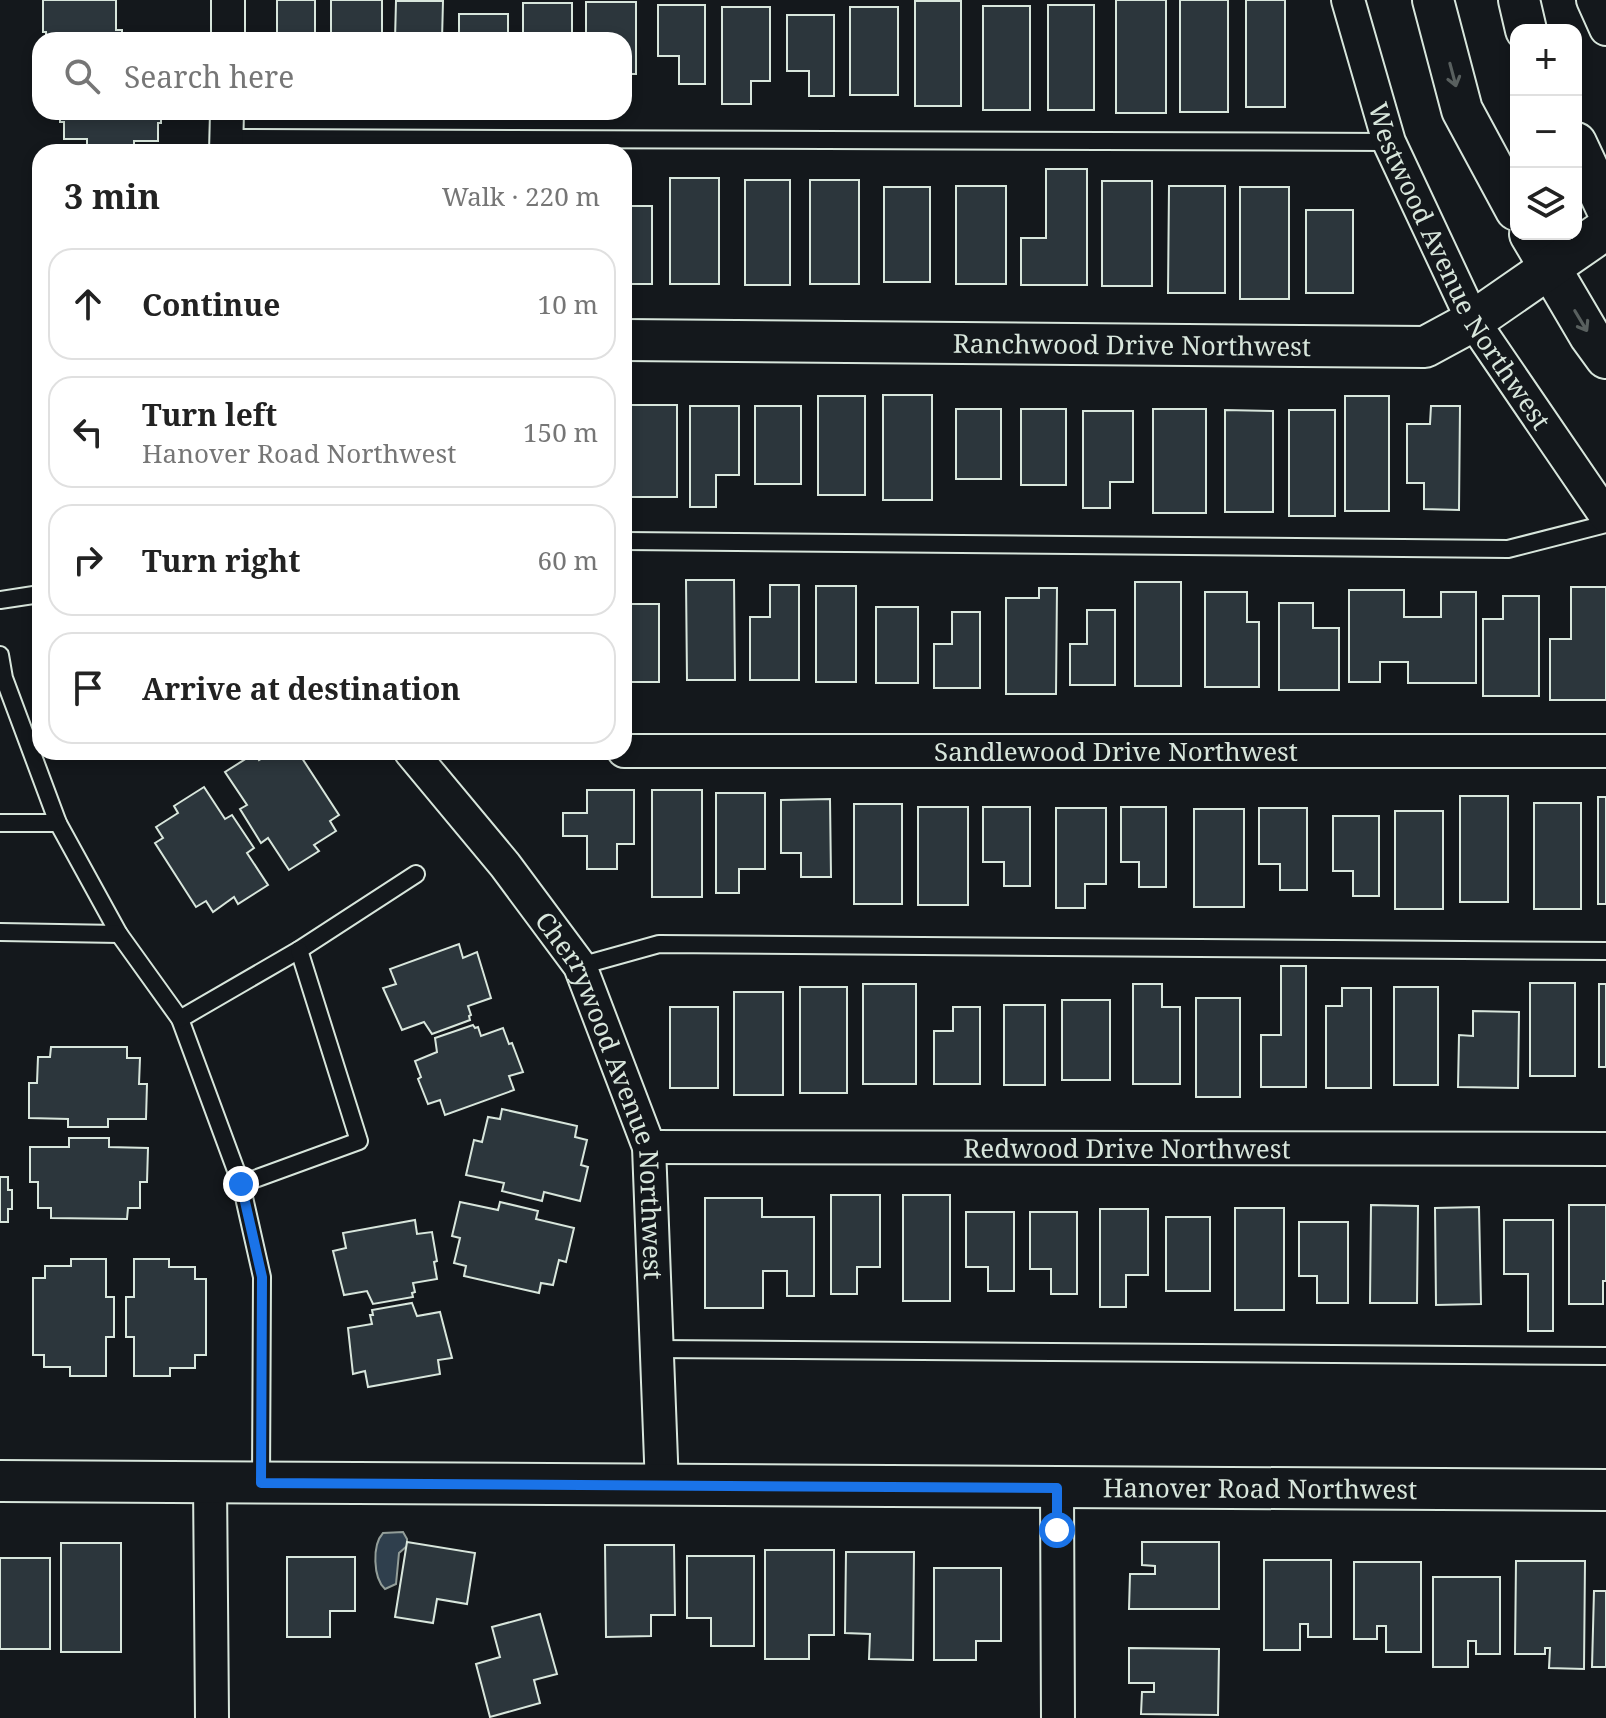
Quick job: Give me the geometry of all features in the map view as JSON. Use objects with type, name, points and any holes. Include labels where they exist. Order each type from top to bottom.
[{"type":"street","points":[[228,0],[228,32]]},
{"type":"street","name":"Westwood Avenue Northwest","points":[[1348,0],[1389,142],[1473,321],[1606,516]]},
{"type":"street","points":[[1433,0],[1462,110],[1510,199]]},
{"type":"street","points":[[1519,0],[1525,24]]},
{"type":"street","points":[[1593,0],[1606,29]]},
{"type":"street","points":[[1582,156],[1606,207]]},
{"type":"street","name":"Ranchwood Drive Northwest","points":[[632,340],[1425,347],[1473,321],[1539,251],[1606,229]]},
{"type":"street","points":[[1539,251],[1606,358]]},
{"type":"street","name":"Sandlewood Drive Northwest","points":[[632,751],[1606,751]]},
{"type":"street","name":"Cherrywood Avenue Northwest","points":[[418,760],[505,865],[580,966],[649,1147],[662,1486]]},
{"type":"street","name":"Redwood Drive Northwest","points":[[649,1147],[1606,1149]]},
{"type":"street","name":"Hanover Road Northwest","points":[[0,1481],[1606,1490]]},
{"type":"street","points":[[210,1482],[212,1718]]},
{"type":"street","points":[[1057,1488],[1058,1718]]},
{"type":"lane","points":[[226,134],[1389,142]]},
{"type":"lane","points":[[632,541],[1508,549],[1606,524]]},
{"type":"lane","points":[[0,600],[32,595]]},
{"type":"lane","points":[[0,655],[4,678],[32,753]]},
{"type":"lane","points":[[35,760],[58,823],[119,934],[180,1019],[241,1184],[262,1277],[261,1483]]},
{"type":"lane","points":[[0,823],[58,823]]},
{"type":"lane","points":[[180,1019],[299,950],[416,874]]},
{"type":"lane","points":[[0,932],[119,934]]},
{"type":"lane","points":[[580,966],[659,944],[1606,951]]},
{"type":"lane","points":[[241,1184],[359,1141],[299,950]]},
{"type":"lane","points":[[656,1349],[1606,1356]]},
{"type":"water","points":[[403,1532],[407,1546],[399,1553],[396,1584],[385,1589],[376,1570],[379,1538],[383,1533]]},
{"type":"building","points":[[43,0],[116,0],[116,30],[122,32],[43,32]]},
{"type":"building","points":[[277,0],[315,0],[315,32],[277,32]]},
{"type":"building","points":[[331,0],[382,0],[382,32],[331,32]]},
{"type":"building","points":[[1116,0],[1166,0],[1166,113],[1116,113]]},
{"type":"building","points":[[1180,0],[1228,0],[1228,112],[1180,112]]},
{"type":"building","points":[[1246,0],[1285,0],[1285,107],[1246,107]]},
{"type":"building","points":[[396,1],[443,1],[442,32],[395,32]]},
{"type":"building","points":[[915,1],[961,1],[961,106],[915,106]]},
{"type":"building","points":[[586,2],[636,2],[636,74],[632,74],[632,32],[586,32]]},
{"type":"building","points":[[523,3],[572,3],[572,32],[523,32]]},
{"type":"building","points":[[658,5],[705,5],[705,84],[679,84],[679,56],[658,56]]},
{"type":"building","points":[[1048,5],[1094,5],[1094,110],[1048,110]]},
{"type":"building","points":[[983,6],[1030,6],[1030,110],[983,110]]},
{"type":"building","points":[[722,7],[770,7],[770,81],[751,81],[751,104],[722,104]]},
{"type":"building","points":[[850,7],[898,7],[898,95],[850,95]]},
{"type":"building","points":[[459,14],[508,14],[508,32],[459,32]]},
{"type":"building","points":[[787,15],[834,15],[834,96],[809,96],[809,71],[787,71]]},
{"type":"building","points":[[161,120],[158,123],[158,141],[134,141],[134,144],[87,144],[87,139],[64,139],[64,122],[60,122]]},
{"type":"building","points":[[1046,169],[1087,169],[1087,285],[1021,285],[1021,238],[1046,238]]},
{"type":"building","points":[[670,178],[719,178],[719,284],[670,284]]},
{"type":"building","points":[[745,180],[790,180],[790,285],[745,285]]},
{"type":"building","points":[[810,180],[859,180],[859,284],[810,284]]},
{"type":"building","points":[[1102,181],[1152,181],[1152,286],[1102,286]]},
{"type":"building","points":[[956,186],[1006,186],[1006,284],[956,284]]},
{"type":"building","points":[[1169,186],[1225,186],[1225,293],[1168,293]]},
{"type":"building","points":[[884,187],[930,187],[930,282],[884,282]]},
{"type":"building","points":[[1240,187],[1289,187],[1289,299],[1240,299]]},
{"type":"building","points":[[632,206],[652,206],[652,284],[632,284]]},
{"type":"building","points":[[1306,210],[1353,210],[1353,293],[1306,293]]},
{"type":"building","points":[[883,395],[932,395],[932,500],[883,500]]},
{"type":"building","points":[[818,396],[865,396],[865,495],[818,495]]},
{"type":"building","points":[[1345,396],[1389,396],[1389,511],[1345,511]]},
{"type":"building","points":[[632,405],[677,405],[677,497],[632,497]]},
{"type":"building","points":[[690,406],[739,406],[739,475],[716,475],[716,507],[690,507]]},
{"type":"building","points":[[755,406],[801,406],[801,484],[755,484]]},
{"type":"building","points":[[1431,406],[1460,406],[1459,510],[1424,509],[1424,483],[1407,483],[1407,424],[1430,424]]},
{"type":"building","points":[[956,409],[1001,409],[1001,479],[956,479]]},
{"type":"building","points":[[1021,409],[1066,409],[1066,485],[1021,485]]},
{"type":"building","points":[[1153,409],[1206,409],[1206,513],[1153,513]]},
{"type":"building","points":[[1225,410],[1273,411],[1273,512],[1225,512]]},
{"type":"building","points":[[1289,410],[1335,410],[1335,516],[1289,516]]},
{"type":"building","points":[[1083,411],[1133,411],[1133,482],[1110,482],[1110,508],[1083,508]]},
{"type":"building","points":[[686,580],[734,580],[735,680],[687,680]]},
{"type":"building","points":[[1135,582],[1181,582],[1181,686],[1135,686]]},
{"type":"building","points":[[770,585],[799,585],[799,680],[750,680],[750,617],[770,617]]},
{"type":"building","points":[[816,586],[856,586],[856,682],[816,682]]},
{"type":"building","points":[[1571,587],[1606,587],[1606,700],[1550,700],[1550,639],[1571,639]]},
{"type":"building","points":[[1039,588],[1057,588],[1056,694],[1006,694],[1006,598],[1039,598]]},
{"type":"building","points":[[1349,590],[1404,590],[1404,617],[1441,617],[1441,592],[1476,592],[1476,683],[1408,683],[1408,662],[1380,662],[1380,682],[1349,682]]},
{"type":"building","points":[[1205,592],[1247,592],[1247,622],[1259,622],[1259,687],[1205,687]]},
{"type":"building","points":[[1503,596],[1539,596],[1539,696],[1483,696],[1483,619],[1503,619]]},
{"type":"building","points":[[1279,603],[1313,603],[1313,628],[1339,628],[1339,690],[1279,690]]},
{"type":"building","points":[[632,604],[659,604],[659,682],[632,682]]},
{"type":"building","points":[[876,607],[918,607],[918,683],[876,683]]},
{"type":"building","points":[[1087,610],[1115,610],[1115,685],[1070,685],[1070,644],[1087,644]]},
{"type":"building","points":[[952,612],[980,612],[980,688],[934,688],[934,644],[952,644]]},
{"type":"building","points":[[244,760],[303,760],[339,815],[330,821],[336,831],[314,845],[319,851],[289,870],[268,838],[261,843],[240,809],[247,805],[225,772]]},
{"type":"building","points":[[204,787],[225,819],[232,815],[254,848],[247,853],[268,885],[238,904],[234,897],[213,912],[206,901],[196,907],[155,843],[163,838],[156,827],[178,813],[174,806]]},
{"type":"building","points":[[587,790],[634,790],[634,844],[617,844],[617,869],[587,869],[587,836],[563,836],[563,813],[587,813]]},
{"type":"building","points":[[652,790],[702,790],[702,897],[652,897]]},
{"type":"building","points":[[716,793],[765,793],[765,869],[739,869],[739,893],[716,893]]},
{"type":"building","points":[[1460,796],[1508,796],[1508,902],[1460,902]]},
{"type":"building","points":[[1598,797],[1606,797],[1606,904],[1598,904]]},
{"type":"building","points":[[830,799],[831,877],[801,877],[801,853],[781,853],[781,800]]},
{"type":"building","points":[[1534,803],[1581,803],[1581,909],[1534,909]]},
{"type":"building","points":[[854,804],[902,804],[902,904],[854,904]]},
{"type":"building","points":[[918,807],[968,807],[968,905],[918,905]]},
{"type":"building","points":[[983,807],[1030,807],[1030,886],[1004,886],[1004,862],[983,862]]},
{"type":"building","points":[[1121,807],[1166,807],[1166,887],[1139,887],[1139,862],[1121,862]]},
{"type":"building","points":[[1056,808],[1106,808],[1106,884],[1085,884],[1085,908],[1056,908]]},
{"type":"building","points":[[1259,808],[1307,808],[1307,890],[1280,890],[1280,864],[1259,864]]},
{"type":"building","points":[[1194,809],[1244,809],[1244,907],[1194,907]]},
{"type":"building","points":[[1395,811],[1443,811],[1443,909],[1395,909]]},
{"type":"building","points":[[1333,816],[1379,816],[1379,896],[1353,896],[1353,871],[1333,871]]},
{"type":"building","points":[[459,944],[463,958],[477,952],[491,998],[468,1006],[470,1020],[432,1034],[424,1022],[402,1030],[383,988],[396,984],[390,969]]},
{"type":"building","points":[[1281,966],[1306,966],[1306,1087],[1261,1087],[1261,1035],[1281,1035]]},
{"type":"building","points":[[1530,983],[1575,983],[1575,1076],[1530,1076]]},
{"type":"building","points":[[863,984],[916,984],[916,1084],[863,1084]]},
{"type":"building","points":[[1133,984],[1162,984],[1162,1007],[1180,1007],[1180,1084],[1133,1084]]},
{"type":"building","points":[[1599,984],[1606,984],[1606,1067],[1599,1067]]},
{"type":"building","points":[[800,987],[847,987],[847,1093],[800,1093]]},
{"type":"building","points":[[1394,987],[1438,987],[1438,1085],[1394,1085]]},
{"type":"building","points":[[1342,988],[1371,988],[1371,1088],[1326,1088],[1326,1006],[1342,1006]]},
{"type":"building","points":[[734,992],[783,992],[783,1095],[734,1095]]},
{"type":"building","points":[[1196,998],[1240,998],[1240,1097],[1196,1097]]},
{"type":"building","points":[[1062,1000],[1110,1000],[1110,1080],[1062,1080]]},
{"type":"building","points":[[1004,1005],[1045,1005],[1045,1085],[1004,1085]]},
{"type":"building","points":[[670,1007],[718,1007],[718,1088],[670,1088]]},
{"type":"building","points":[[953,1007],[980,1007],[980,1084],[934,1084],[934,1031],[953,1031]]},
{"type":"building","points":[[1473,1011],[1519,1012],[1518,1088],[1458,1087],[1459,1035],[1473,1036]]},
{"type":"building","points":[[473,1025],[478,1027],[481,1036],[503,1028],[523,1072],[509,1076],[514,1090],[445,1115],[440,1100],[428,1104],[415,1061],[437,1052],[435,1038]]},
{"type":"building","points":[[51,1047],[127,1047],[127,1058],[140,1058],[139,1084],[147,1084],[146,1119],[108,1119],[108,1127],[68,1127],[68,1119],[29,1118],[29,1083],[37,1083],[38,1057],[50,1057]]},
{"type":"building","points":[[502,1109],[577,1126],[575,1137],[587,1140],[581,1165],[588,1167],[580,1201],[544,1192],[542,1201],[502,1191],[504,1183],[466,1175],[474,1140],[482,1142],[488,1117],[500,1119]]},
{"type":"building","points":[[69,1138],[109,1138],[109,1147],[148,1148],[147,1182],[140,1182],[140,1208],[128,1208],[127,1219],[51,1218],[51,1208],[38,1208],[38,1182],[30,1182],[30,1147],[69,1147]]},
{"type":"building","points":[[0,1177],[8,1177],[8,1190],[12,1190],[8,1222],[0,1222]]},
{"type":"building","points":[[831,1195],[880,1195],[880,1267],[857,1267],[857,1294],[831,1294]]},
{"type":"building","points":[[903,1195],[950,1195],[950,1301],[903,1301]]},
{"type":"building","points":[[705,1198],[762,1198],[762,1217],[814,1217],[814,1296],[787,1296],[787,1271],[763,1271],[763,1308],[705,1308]]},
{"type":"building","points":[[460,1202],[498,1210],[500,1202],[538,1211],[536,1219],[574,1228],[566,1262],[559,1260],[553,1285],[541,1283],[539,1293],[464,1276],[466,1266],[454,1263],[460,1238],[452,1236]]},
{"type":"building","points":[[1371,1205],[1418,1206],[1417,1303],[1370,1303]]},
{"type":"building","points":[[1569,1205],[1606,1205],[1603,1304],[1569,1304]]},
{"type":"building","points":[[1479,1207],[1481,1304],[1436,1305],[1435,1208]]},
{"type":"building","points":[[1235,1208],[1284,1208],[1284,1310],[1235,1310]]},
{"type":"building","points":[[1100,1209],[1148,1209],[1148,1275],[1126,1275],[1126,1307],[1100,1307]]},
{"type":"building","points":[[966,1212],[1014,1212],[1014,1291],[988,1291],[988,1267],[966,1267]]},
{"type":"building","points":[[1030,1212],[1077,1212],[1077,1294],[1051,1294],[1051,1269],[1030,1269]]},
{"type":"building","points":[[1166,1217],[1210,1217],[1210,1291],[1166,1291]]},
{"type":"building","points":[[415,1220],[417,1234],[432,1232],[437,1279],[413,1283],[413,1297],[373,1304],[367,1291],[344,1295],[333,1251],[346,1248],[343,1233]]},
{"type":"building","points":[[1504,1220],[1553,1220],[1553,1331],[1528,1331],[1528,1274],[1504,1274]]},
{"type":"building","points":[[1299,1222],[1348,1222],[1348,1303],[1317,1303],[1317,1276],[1299,1276]]},
{"type":"building","points":[[71,1259],[106,1259],[106,1297],[114,1297],[114,1337],[106,1337],[106,1376],[70,1376],[70,1367],[44,1367],[44,1355],[33,1355],[33,1278],[45,1278],[45,1266],[71,1266]]},
{"type":"building","points":[[134,1259],[169,1259],[169,1267],[195,1267],[195,1279],[206,1279],[206,1355],[195,1355],[195,1368],[170,1368],[170,1376],[134,1376],[134,1337],[126,1337],[126,1297],[134,1297]]},
{"type":"building","points":[[412,1303],[417,1316],[440,1312],[452,1358],[438,1360],[440,1374],[368,1387],[365,1371],[353,1374],[348,1328],[372,1324],[372,1310]]},
{"type":"building","points":[[407,1542],[475,1553],[467,1604],[437,1599],[433,1623],[395,1617]]},
{"type":"building","points":[[1142,1542],[1219,1542],[1219,1609],[1129,1609],[1130,1574],[1155,1574],[1155,1566],[1142,1565]]},
{"type":"building","points":[[61,1543],[121,1543],[121,1652],[61,1652]]},
{"type":"building","points":[[605,1545],[674,1545],[675,1615],[651,1615],[651,1636],[606,1637]]},
{"type":"building","points":[[765,1550],[834,1550],[834,1635],[809,1635],[809,1659],[765,1659]]},
{"type":"building","points":[[846,1552],[914,1552],[913,1660],[869,1659],[870,1634],[845,1633]]},
{"type":"building","points":[[687,1556],[754,1556],[754,1646],[711,1646],[711,1618],[687,1618]]},
{"type":"building","points":[[287,1557],[355,1557],[355,1611],[330,1611],[330,1637],[287,1637]]},
{"type":"building","points":[[0,1558],[50,1558],[50,1649],[0,1649]]},
{"type":"building","points":[[1264,1560],[1331,1560],[1331,1637],[1308,1637],[1308,1624],[1300,1624],[1300,1650],[1264,1650]]},
{"type":"building","points":[[1516,1561],[1585,1561],[1584,1669],[1549,1668],[1550,1648],[1545,1648],[1545,1654],[1515,1654]]},
{"type":"building","points":[[1354,1562],[1421,1562],[1421,1652],[1386,1652],[1386,1626],[1377,1626],[1377,1639],[1354,1639]]},
{"type":"building","points":[[934,1568],[1001,1568],[1001,1641],[976,1641],[976,1660],[934,1660]]},
{"type":"building","points":[[1433,1577],[1500,1577],[1500,1654],[1476,1654],[1476,1641],[1468,1641],[1468,1667],[1433,1667]]},
{"type":"building","points":[[1594,1591],[1606,1591],[1606,1667],[1592,1667]]},
{"type":"building","points":[[540,1614],[557,1674],[534,1680],[540,1703],[490,1717],[476,1664],[500,1657],[492,1627]]},
{"type":"building","points":[[1129,1648],[1219,1649],[1218,1715],[1141,1714],[1142,1692],[1154,1692],[1154,1683],[1129,1683]]},
{"type":"route","points":[[241,1184],[262,1277],[261,1483],[1057,1488],[1057,1530]]}]
